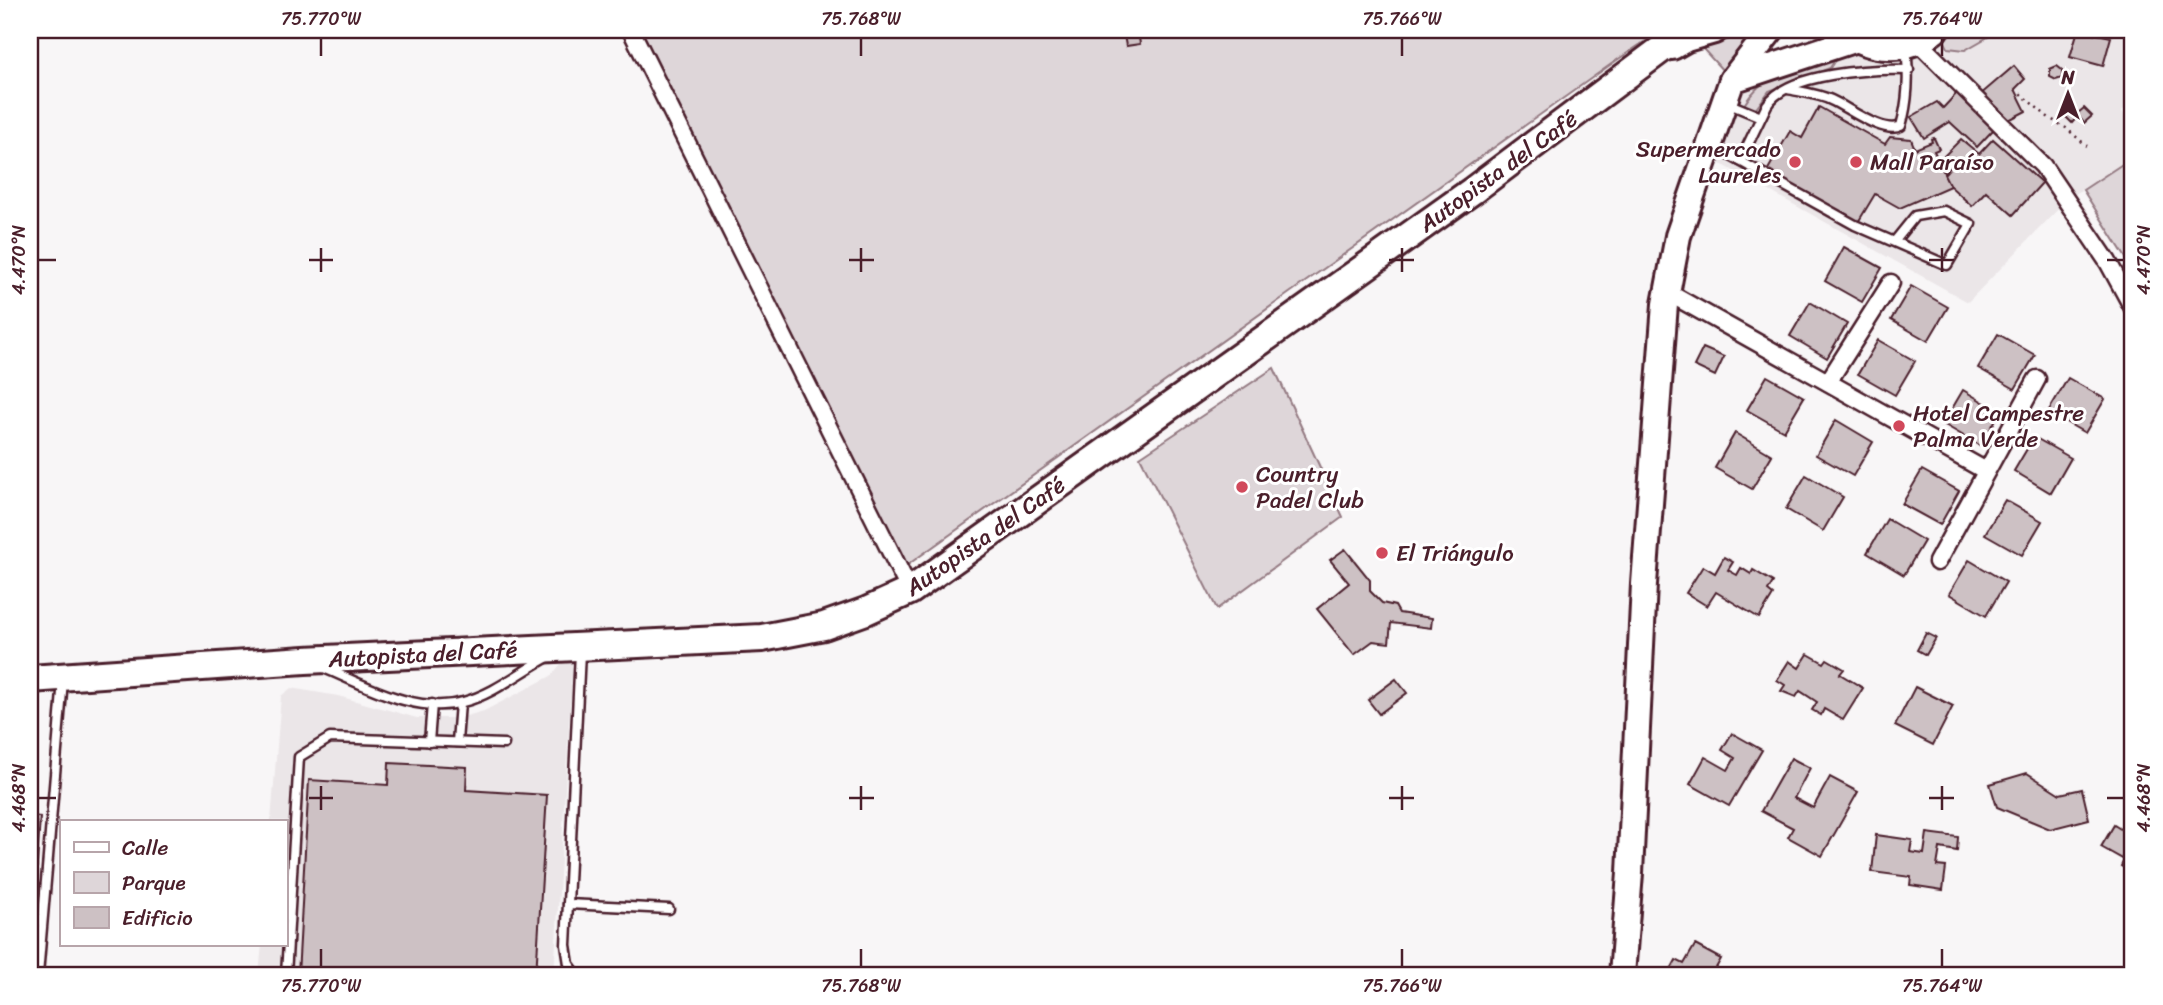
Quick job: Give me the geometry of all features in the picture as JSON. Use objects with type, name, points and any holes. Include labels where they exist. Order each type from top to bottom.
[{"type":"highway","name":"Autopista del Café","points":[[30,679],[305,660],[762,638],[824,626],[866,611],[910,591],[1472,191],[1687,30]]},
{"type":"highway","name":"Autopista del Café","points":[[1646,61],[1686,38],[1714,30]]},
{"type":"highway","points":[[1850,35],[1887,47],[1916,47]]},
{"type":"main road","points":[[1622,975],[1630,873],[1644,584],[1667,292],[1678,236],[1728,91],[1771,30]]},
{"type":"main road","points":[[1728,91],[1850,35]]},
{"type":"street","points":[[631,30],[910,591]]},
{"type":"street","points":[[1916,47],[2043,166],[2108,262],[2133,308]]},
{"type":"street","points":[[1828,382],[1891,283]]},
{"type":"street","points":[[1667,292],[1986,471]]},
{"type":"street","points":[[1937,562],[2037,379]]},
{"type":"lane","points":[[1740,161],[1773,97],[1785,88],[1811,80],[1873,69],[1916,47]]},
{"type":"lane","points":[[1785,88],[1829,98],[1880,125],[1895,129],[1902,126],[1905,115],[1916,47]]},
{"type":"lane","points":[[1728,91],[1761,117]]},
{"type":"lane","points":[[1709,143],[1855,225],[1894,242],[1947,265],[1971,224],[1944,211],[1915,216],[1894,242]]},
{"type":"lane","points":[[305,660],[390,695],[432,704],[460,703],[505,684],[534,664],[575,646],[566,945],[569,964],[577,975]]},
{"type":"lane","points":[[38,975],[63,677]]},
{"type":"lane","points":[[457,742],[460,703]]},
{"type":"lane","points":[[429,741],[432,704]]},
{"type":"lane","points":[[286,975],[299,757],[330,738],[504,744]]},
{"type":"lane","points":[[568,904],[669,909]]},
{"type":"path","points":[[2015,89],[2087,146]]},
{"type":"shaded area","points":[[1934,30],[2133,30],[2133,102],[2122,111],[2133,133],[2133,157],[2069,198],[1968,302],[1725,166],[1704,158],[1732,80]]},
{"type":"shaded area","points":[[565,659],[573,659],[554,975],[259,975],[262,946],[287,946],[287,820],[271,820],[281,696],[291,688],[338,696],[417,718],[459,718],[484,711],[551,676]]},
{"type":"green space","points":[[636,30],[1662,30],[906,566]]},
{"type":"green space","points":[[1753,30],[1725,73],[1703,49]]},
{"type":"green space","points":[[1955,30],[2000,30],[1965,50],[1948,48],[1944,40]]},
{"type":"green space","points":[[1835,60],[1830,68],[1769,91],[1755,110],[1744,105],[1762,84],[1772,77],[1795,68]]},
{"type":"green space","points":[[2133,157],[2133,269],[2083,190]]},
{"type":"green space","name":"Country Padel Club","points":[[1274,368],[1343,517],[1217,609],[1140,457]]},
{"type":"building","points":[[1123,30],[1146,30],[1138,31],[1140,44],[1126,46]]},
{"type":"building","points":[[2035,30],[2070,30],[2070,33],[2036,36]]},
{"type":"building","points":[[2078,30],[2111,37],[2103,66],[2070,57]]},
{"type":"building","points":[[2014,66],[2025,79],[2015,89],[2026,111],[2003,123],[1980,95]]},
{"type":"building","points":[[2057,66],[2062,70],[2062,78],[2056,80],[2050,77],[2050,69]]},
{"type":"building","points":[[1957,93],[1994,129],[1977,147],[1950,122],[1924,138],[1911,117],[1937,102],[1943,108]]},
{"type":"building","name":"Mall Paraíso","points":[[1819,107],[1885,144],[1890,137],[1911,139],[1915,149],[1932,142],[1931,139],[1934,138],[1939,149],[1934,151],[1950,186],[1900,208],[1875,194],[1857,224],[1766,173],[1790,131],[1802,138]]},
{"type":"building","points":[[2084,108],[2092,116],[2084,123],[2078,116],[2072,123],[2065,116],[2073,109],[2078,113]]},
{"type":"building","points":[[1961,139],[1979,154],[1993,139],[2042,183],[2013,215],[1986,191],[1972,206],[1950,186],[1944,174],[1953,164],[1944,156]]},
{"type":"building","points":[[1844,247],[1882,268],[1862,302],[1825,281]]},
{"type":"building","points":[[1911,286],[1948,307],[1928,341],[1891,320]]},
{"type":"building","points":[[1810,302],[1847,324],[1827,358],[1790,336]]},
{"type":"building","points":[[1998,334],[2035,355],[2015,389],[1978,368]]},
{"type":"building","points":[[1878,340],[1915,361],[1895,395],[1858,374]]},
{"type":"building","points":[[1703,348],[1724,357],[1715,376],[1694,366]]},
{"type":"building","points":[[1767,376],[1804,397],[1784,431],[1747,410]]},
{"type":"building","points":[[2068,378],[2105,399],[2085,433],[2048,412]]},
{"type":"building","points":[[1963,390],[2000,412],[1981,446],[1943,424]]},
{"type":"building","points":[[1836,420],[1873,442],[1853,476],[1816,455]]},
{"type":"building","points":[[1735,433],[1772,455],[1752,489],[1715,468]]},
{"type":"building","points":[[2034,437],[2071,458],[2051,493],[2014,471]]},
{"type":"building","points":[[1922,470],[1959,491],[1940,525],[1902,504]]},
{"type":"building","points":[[1806,475],[1843,497],[1823,531],[1786,509]]},
{"type":"building","points":[[2005,500],[2042,521],[2022,555],[1985,534]]},
{"type":"building","points":[[1887,519],[1924,541],[1904,575],[1867,553]]},
{"type":"building","points":[[1345,549],[1370,580],[1370,591],[1382,603],[1395,606],[1399,613],[1432,618],[1431,628],[1391,623],[1389,643],[1373,641],[1354,655],[1317,609],[1349,583],[1330,560]]},
{"type":"building","points":[[1724,557],[1733,562],[1728,570],[1737,575],[1741,568],[1751,574],[1753,570],[1773,582],[1768,591],[1773,595],[1759,618],[1716,592],[1707,606],[1686,593],[1703,566],[1715,573]]},
{"type":"building","points":[[1969,560],[2006,582],[1986,616],[1949,594]]},
{"type":"building","points":[[1926,633],[1936,638],[1926,655],[1917,650]]},
{"type":"building","points":[[1808,654],[1824,663],[1827,659],[1844,669],[1840,674],[1863,688],[1843,720],[1824,709],[1821,715],[1812,710],[1817,702],[1800,691],[1796,697],[1781,691],[1785,685],[1777,680],[1789,661],[1799,668]]},
{"type":"building","points":[[1396,679],[1407,693],[1379,714],[1368,700]]},
{"type":"building","points":[[1915,687],[1953,706],[1933,745],[1895,726]]},
{"type":"building","points":[[1732,733],[1762,750],[1729,806],[1690,784],[1705,757],[1728,770],[1735,758],[1722,750]]},
{"type":"building","points":[[1791,758],[1810,768],[1794,798],[1813,808],[1830,777],[1858,792],[1822,856],[1788,837],[1793,828],[1761,811]]},
{"type":"building","points":[[389,763],[467,767],[466,790],[547,795],[536,975],[298,975],[309,780],[388,785]]},
{"type":"building","points":[[2027,773],[2060,794],[2082,789],[2089,819],[2050,829],[1997,807],[1990,784]]},
{"type":"building","points":[[30,816],[40,817],[30,973]]},
{"type":"building","points":[[2114,825],[2133,837],[2133,873],[2121,866],[2124,860],[2101,847]]},
{"type":"building","points":[[1927,833],[1958,837],[1957,851],[1940,848],[1937,866],[1946,867],[1943,890],[1910,885],[1911,877],[1872,872],[1876,835],[1912,840],[1910,852],[1924,854]]},
{"type":"building","points":[[1695,945],[1721,959],[1716,968],[1727,975],[1668,975],[1676,960],[1684,964]]},
{"type":"place","name":"Supermercado Laureles","points":[[1795,162]]},
{"type":"place","name":"Mall Paraíso","points":[[1856,162]]},
{"type":"place","name":"Hotel Campestre Palma Verde","points":[[1899,426]]},
{"type":"place","name":"Country Padel Club","points":[[1242,487]]},
{"type":"place","name":"El Triángulo","points":[[1382,553]]}]
